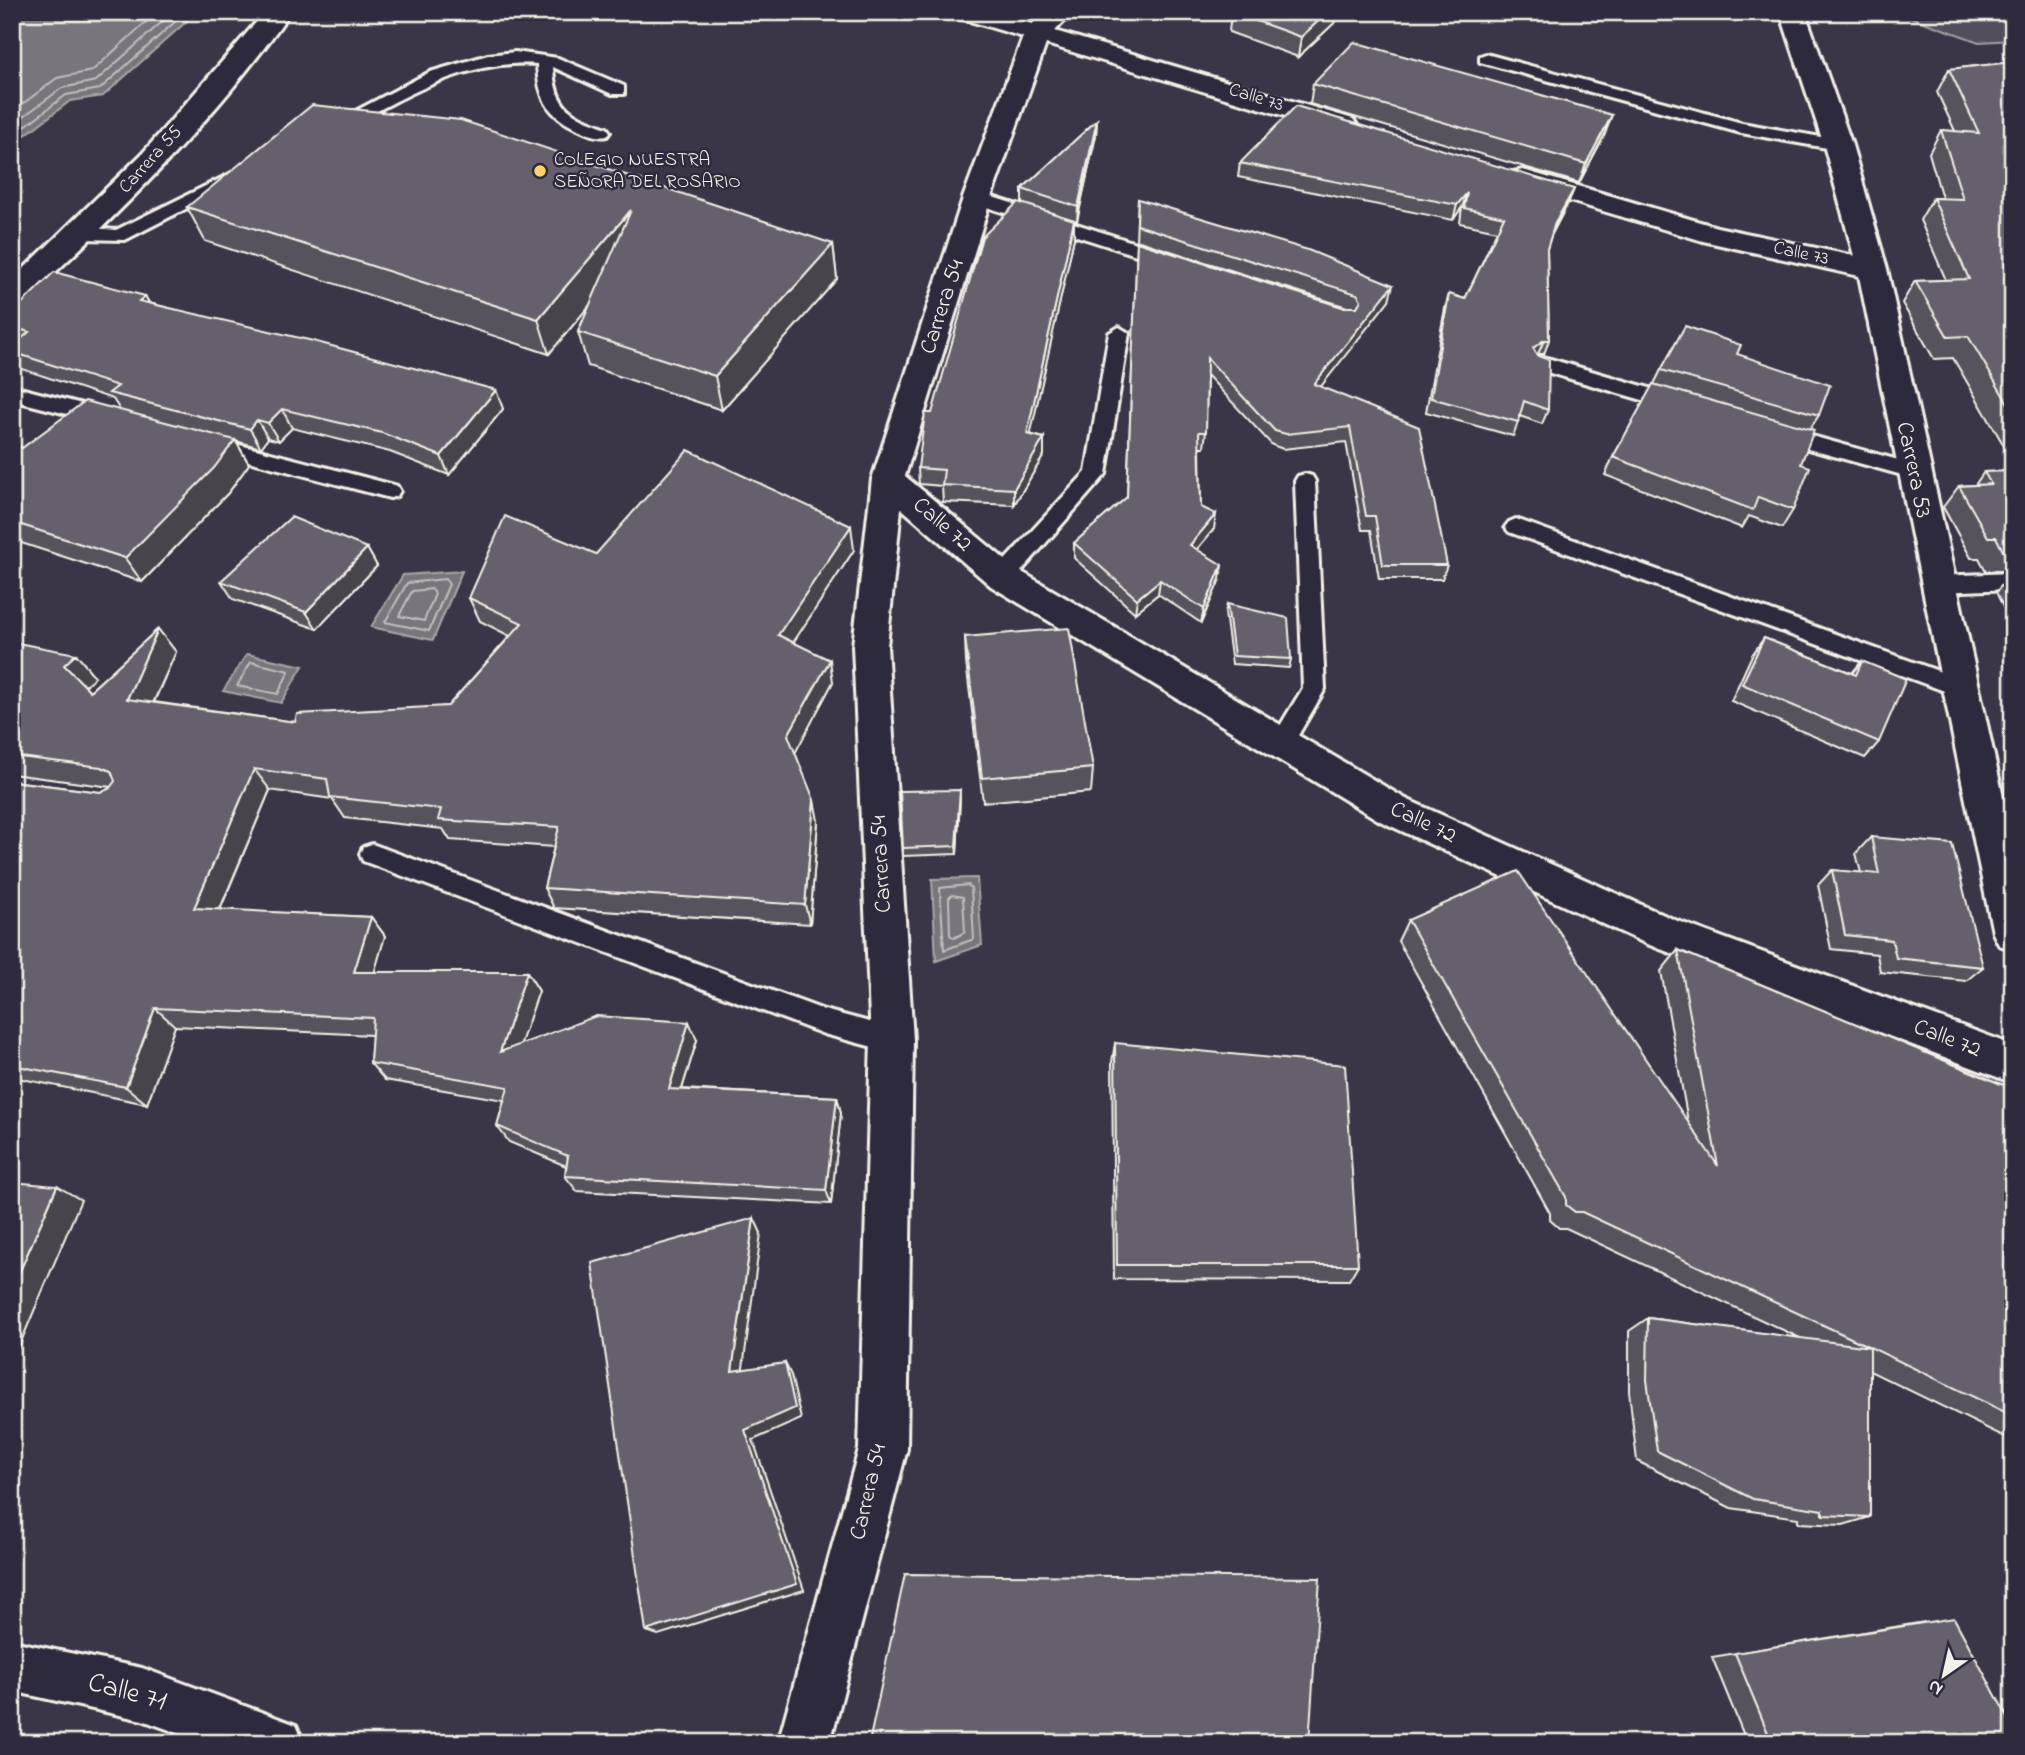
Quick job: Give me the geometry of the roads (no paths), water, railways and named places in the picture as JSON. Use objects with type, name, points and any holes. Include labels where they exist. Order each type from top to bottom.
[{"type":"street","name":"Carrera 55","points":[[12,296],[83,233],[219,86],[278,12]]},
{"type":"street","name":"Calle 73","points":[[965,12],[1368,132]]},
{"type":"street","name":"Carrera 54","points":[[804,1743],[883,1449],[892,1040],[870,646],[888,479],[977,198],[1037,33],[1062,12]]},
{"type":"street","name":"Carrera 53","points":[[1792,12],[1838,145],[1872,269],[1958,687],[2013,933]]},
{"type":"street","name":"Calle 73","points":[[1501,172],[1713,235],[1872,269]]},
{"type":"street","name":"Calle 72","points":[[888,479],[1003,577],[1393,810],[1661,932],[2013,1064]]},
{"type":"street","name":"Calle 71","points":[[12,1666],[142,1694],[278,1743]]},
{"type":"lane","points":[[315,137],[449,69],[495,58],[545,60],[618,90]]},
{"type":"lane","points":[[1486,59],[1741,128],[1838,145]]},
{"type":"lane","points":[[545,60],[545,90],[557,111],[572,121],[601,132]]},
{"type":"lane","points":[[83,233],[119,236],[253,168]]},
{"type":"lane","points":[[977,198],[1186,265]]},
{"type":"lane","points":[[1003,577],[1096,474],[1119,333]]},
{"type":"lane","points":[[1540,363],[1697,409]]},
{"type":"lane","points":[[12,393],[120,421]]},
{"type":"lane","points":[[1762,429],[1913,471]]},
{"type":"lane","points":[[188,438],[390,491]]},
{"type":"lane","points":[[1281,744],[1314,689],[1305,481]]},
{"type":"lane","points":[[1516,527],[1958,687]]},
{"type":"lane","points":[[1937,584],[2013,581]]},
{"type":"lane","points":[[372,854],[824,1022],[892,1040]]},
{"type":"water","points":[[12,12],[197,12],[103,96],[70,101],[12,145]]},
{"type":"water","points":[[462,571],[433,640],[371,627],[403,575]]},
{"type":"water","points":[[247,654],[303,666],[281,703],[223,691]]},
{"type":"water","points":[[977,878],[982,945],[936,961],[932,879]]},
{"type":"place","name":"COLEGIO NUESTRA SEÑORA DEL ROSARIO","points":[[540,171]]}]
